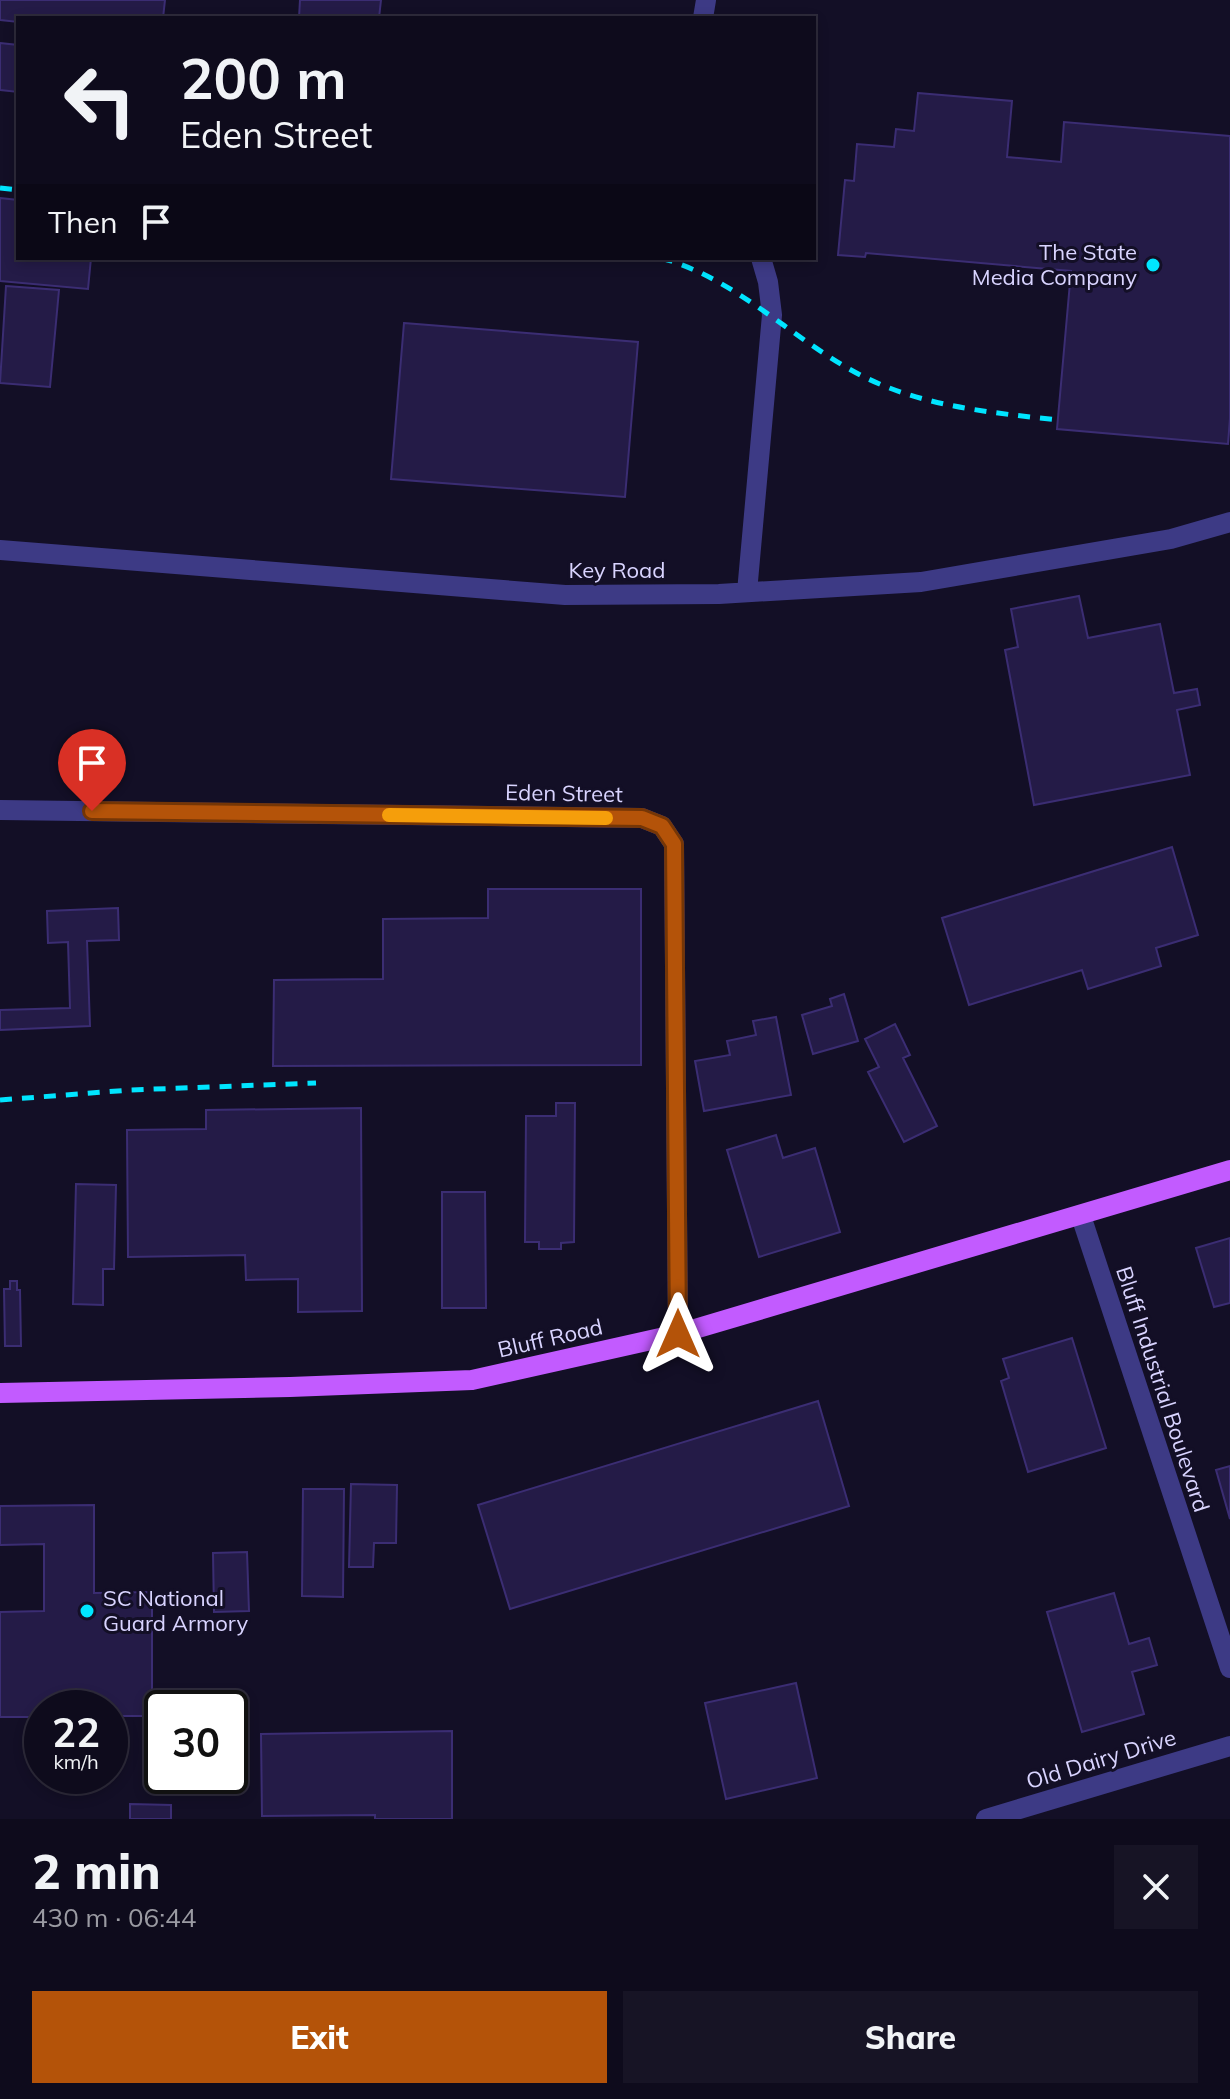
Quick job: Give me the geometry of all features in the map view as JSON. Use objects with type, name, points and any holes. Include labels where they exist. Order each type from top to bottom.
[{"type":"main road","name":"Bluff Road","points":[[0,1393],[472,1380],[678,1334],[1230,1170]]},
{"type":"street","points":[[747,592],[772,315],[762,260]]},
{"type":"street","name":"Key Road","points":[[0,550],[565,595],[719,594],[921,582],[1171,539],[1230,522]]},
{"type":"street","name":"Eden Street","points":[[0,810],[642,818],[662,826],[674,844],[678,1334]]},
{"type":"street","name":"Bluff Industrial Boulevard","points":[[1081,1216],[1230,1668]]},
{"type":"street","name":"Old Dairy Drive","points":[[986,1819],[1230,1746]]},
{"type":"building","points":[[0,0],[165,0],[163,16],[16,16],[16,22],[0,20]]},
{"type":"building","points":[[300,0],[381,0],[379,16],[299,16]]},
{"type":"building","points":[[0,43],[16,45],[16,92],[0,90]]},
{"type":"building","points":[[918,93],[1012,101],[1007,157],[1061,162],[1064,122],[1230,136],[1228,444],[1057,429],[1071,271],[866,253],[865,257],[838,255],[845,180],[854,181],[857,144],[894,147],[896,129],[914,131]]},
{"type":"building","points":[[0,198],[16,200],[16,260],[91,260],[88,289],[0,281]]},
{"type":"building","points":[[6,286],[59,290],[50,387],[0,383]]},
{"type":"building","points":[[404,323],[638,342],[625,497],[391,479]]},
{"type":"building","points":[[1079,596],[1088,638],[1160,624],[1174,693],[1197,689],[1200,705],[1177,710],[1190,775],[1034,805],[1005,650],[1018,647],[1011,609]]},
{"type":"building","points":[[1172,847],[1198,935],[1156,948],[1161,966],[1088,989],[1082,970],[969,1005],[942,918]]},
{"type":"building","points":[[488,889],[641,889],[641,1065],[273,1066],[274,980],[383,979],[383,919],[488,918]]},
{"type":"building","points":[[118,908],[119,940],[87,941],[90,1026],[0,1030],[0,1010],[70,1008],[68,942],[48,943],[47,911]]},
{"type":"building","points":[[844,994],[858,1041],[813,1054],[802,1015],[832,1006],[830,999]]},
{"type":"building","points":[[776,1017],[791,1095],[704,1111],[695,1061],[730,1055],[727,1041],[756,1035],[753,1021]]},
{"type":"building","points":[[895,1024],[910,1055],[903,1058],[937,1126],[904,1142],[868,1072],[879,1067],[865,1039]]},
{"type":"building","points":[[556,1103],[575,1103],[574,1242],[561,1243],[561,1249],[539,1249],[539,1242],[525,1242],[526,1116],[556,1116]]},
{"type":"building","points":[[361,1108],[362,1311],[298,1312],[298,1279],[246,1280],[245,1255],[128,1257],[127,1130],[206,1129],[206,1110]]},
{"type":"building","points":[[776,1135],[783,1158],[815,1148],[840,1232],[759,1257],[727,1150]]},
{"type":"building","points":[[76,1184],[116,1185],[114,1269],[103,1269],[103,1305],[73,1304]]},
{"type":"building","points":[[442,1192],[485,1192],[486,1308],[442,1308]]},
{"type":"building","points":[[1230,1238],[1230,1303],[1214,1307],[1196,1248]]},
{"type":"building","points":[[10,1281],[17,1281],[17,1290],[20,1290],[21,1346],[5,1346],[4,1289],[10,1289]]},
{"type":"building","points":[[1072,1338],[1106,1448],[1028,1472],[1001,1381],[1009,1378],[1003,1359]]},
{"type":"building","points":[[818,1401],[849,1506],[510,1609],[478,1505]]},
{"type":"building","points":[[1230,1466],[1230,1519],[1216,1470]]},
{"type":"building","points":[[351,1484],[397,1485],[396,1543],[374,1543],[373,1567],[349,1567]]},
{"type":"building","points":[[303,1489],[344,1489],[343,1597],[302,1596]]},
{"type":"building","name":"SC National Guard Armory","points":[[94,1505],[94,1593],[152,1592],[152,1690],[144,1690],[144,1716],[128,1716],[128,1690],[24,1690],[24,1717],[0,1717],[0,1612],[44,1611],[44,1544],[0,1545],[0,1506]]},
{"type":"building","points":[[247,1552],[249,1611],[214,1612],[213,1553]]},
{"type":"building","points":[[1114,1593],[1129,1644],[1149,1638],[1157,1665],[1132,1672],[1144,1714],[1082,1732],[1047,1612]]},
{"type":"building","points":[[796,1683],[817,1778],[726,1799],[705,1703]]},
{"type":"building","points":[[452,1731],[452,1819],[375,1819],[375,1815],[262,1816],[261,1734]]},
{"type":"building","points":[[130,1804],[171,1805],[171,1819],[130,1819]]},
{"type":"railway","points":[[0,188],[16,190]]},
{"type":"railway","points":[[667,260],[736,293],[827,356],[875,382],[952,406],[1058,420]]},
{"type":"railway","points":[[0,1100],[130,1090],[316,1083]]},
{"type":"slow traffic","points":[[389,815],[606,818]]},
{"type":"place","name":"The State Media Company","points":[[1153,265]]},
{"type":"place","name":"SC National Guard Armory","points":[[87,1611]]},
{"type":"route","points":[[92,811],[642,818],[662,826],[674,844],[678,1334]]}]
